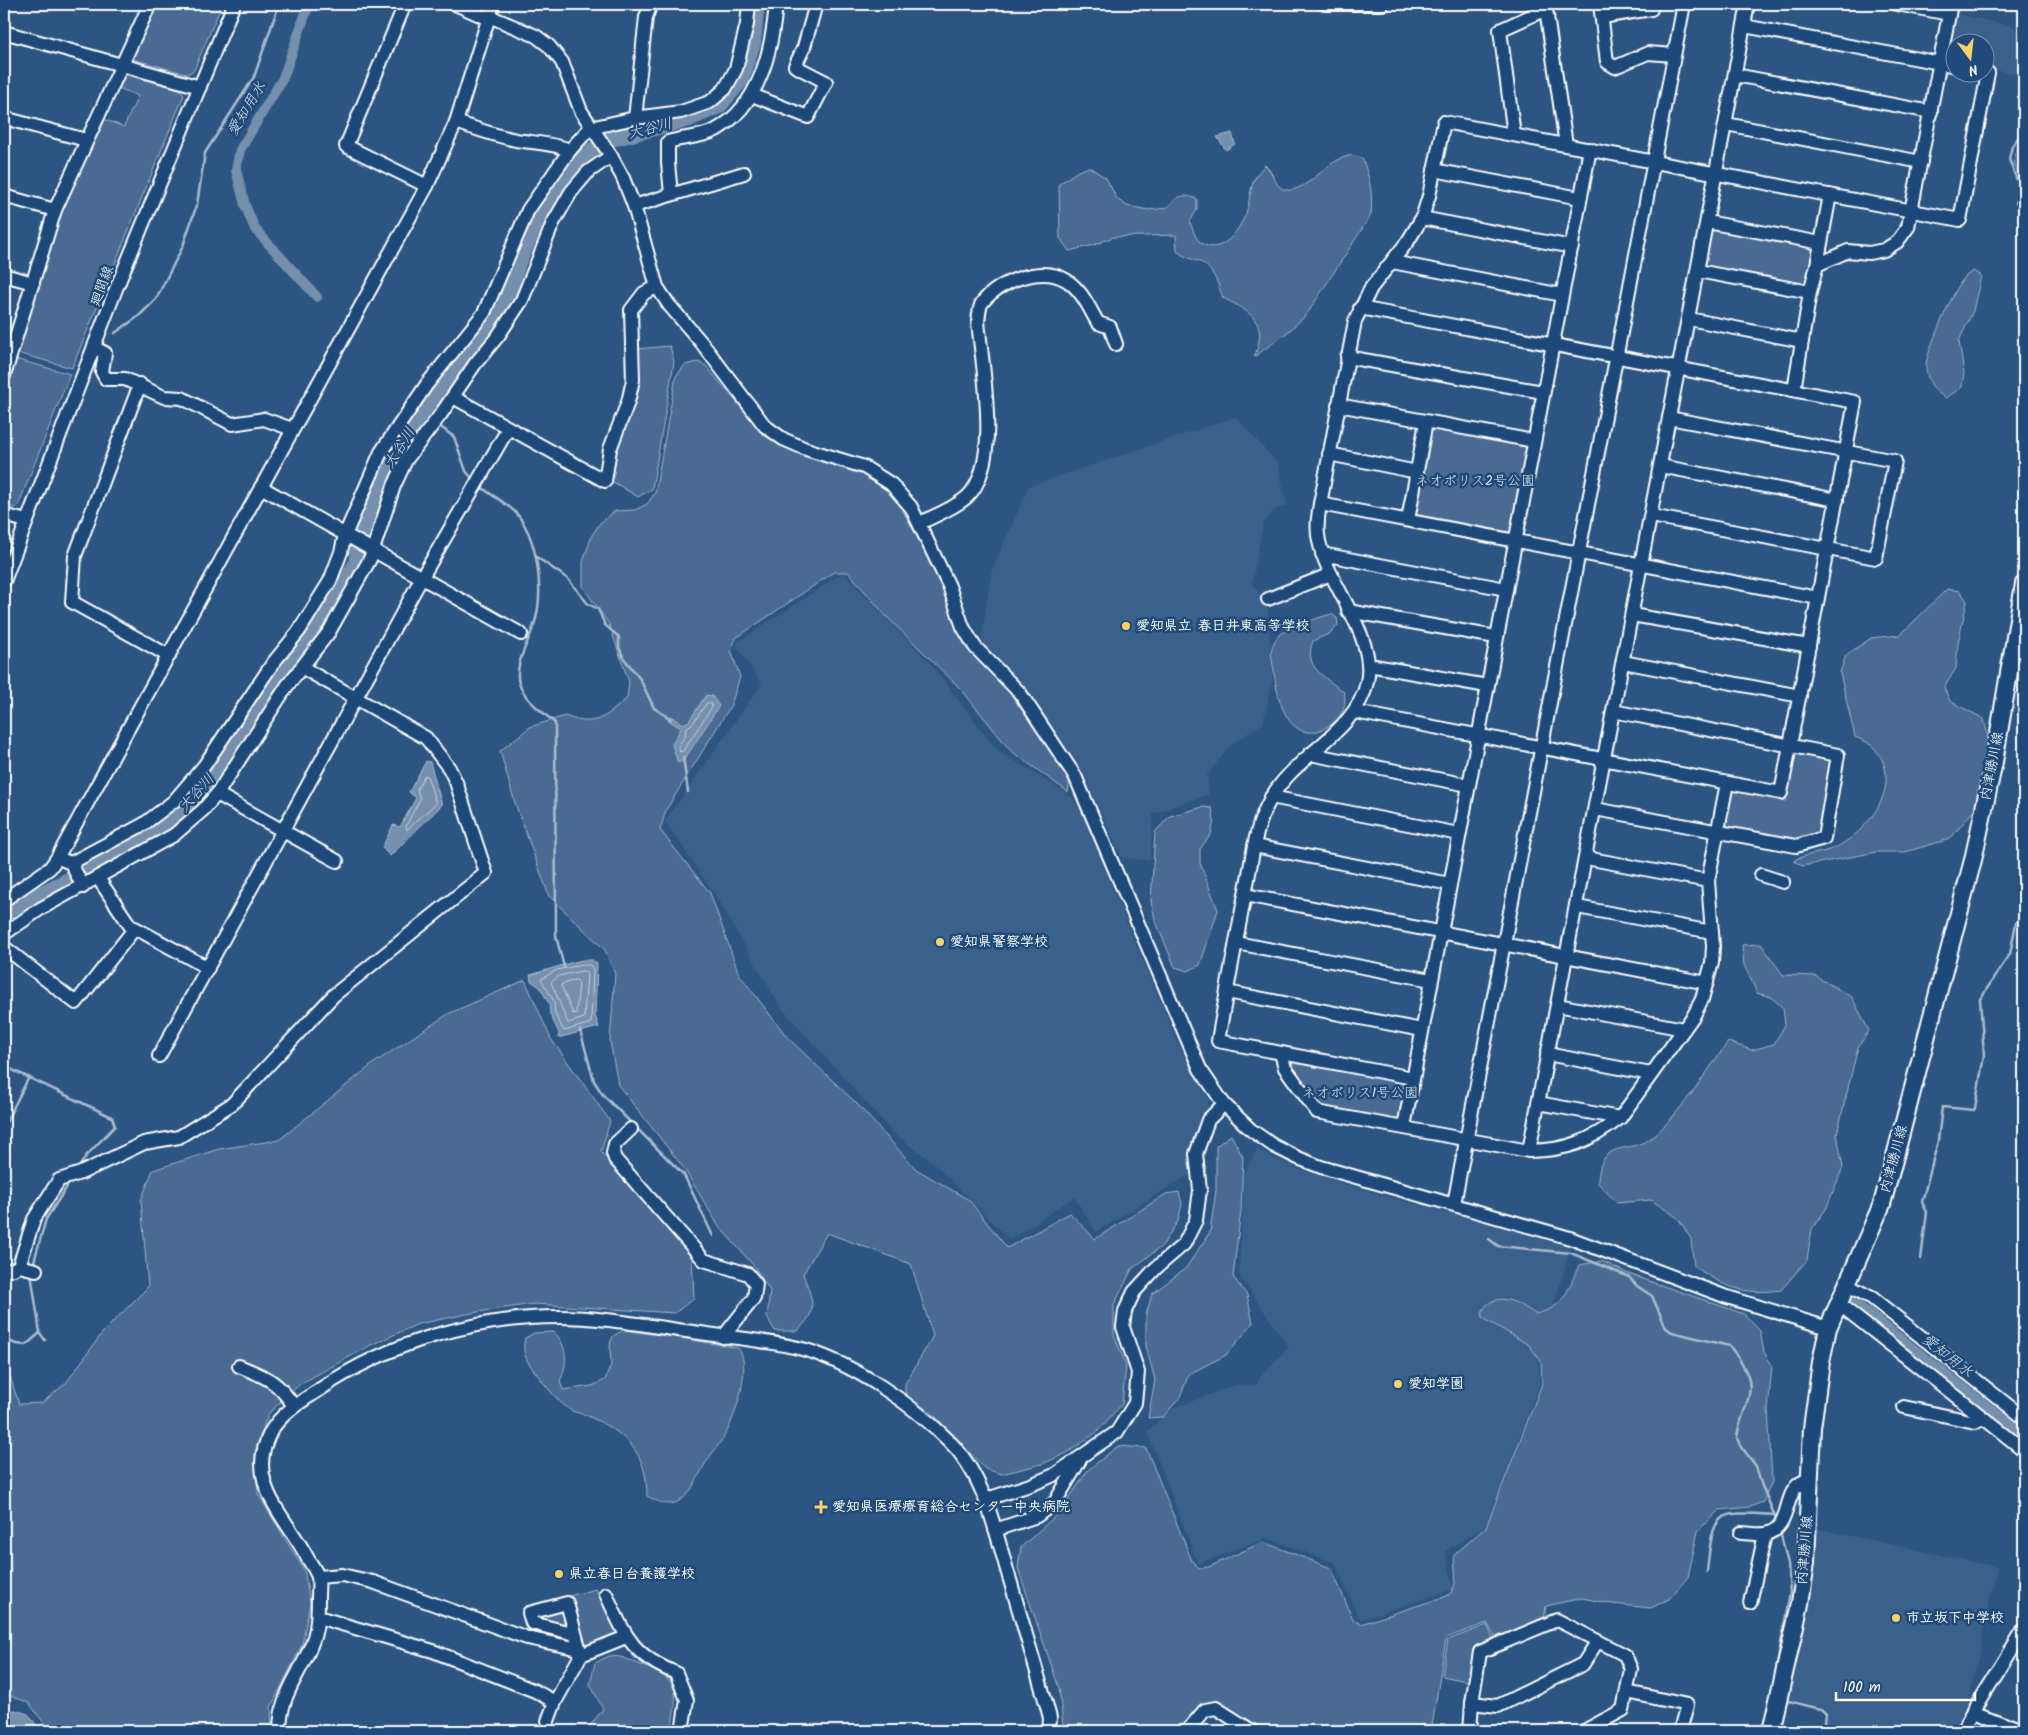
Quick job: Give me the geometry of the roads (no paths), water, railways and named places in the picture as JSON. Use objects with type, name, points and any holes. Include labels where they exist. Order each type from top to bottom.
[{"type":"main road","name":"内津勝川線","points":[[1771,1731],[1800,1604],[1806,1562],[1812,1428],[1821,1362],[1828,1328],[1882,1204],[1973,860],[2020,639],[2024,584]]},
{"type":"street","points":[[4,376],[8,354],[33,283],[55,210],[150,4]]},
{"type":"street","name":"廻間線","points":[[4,581],[116,289],[234,4]]},
{"type":"street","points":[[405,4],[346,146],[427,186]]},
{"type":"street","points":[[455,4],[536,36],[549,46],[562,62],[581,112],[609,154],[634,206],[657,287],[669,306],[701,342],[765,426],[783,439],[806,449],[864,467],[891,484],[911,507],[949,586],[964,627],[975,647],[1020,693],[1076,776],[1186,1038],[1200,1069],[1224,1104],[1251,1130],[1274,1146],[1298,1158],[1570,1238],[1724,1296],[1828,1328]]},
{"type":"street","points":[[4,900],[50,868],[57,858],[427,186],[456,122],[494,4]]},
{"type":"street","points":[[635,118],[646,17],[651,4]]},
{"type":"street","points":[[71,863],[144,824],[174,801],[190,784],[273,663],[314,608],[337,566],[346,536],[381,452],[427,384],[484,313],[528,210],[570,150],[590,128],[635,118],[695,109],[710,102],[725,89],[736,70],[748,24],[749,4]]},
{"type":"street","points":[[671,194],[668,142],[699,136],[716,130],[744,107],[752,96],[764,64],[774,24],[776,4]]},
{"type":"street","points":[[752,96],[808,117],[826,82],[795,66],[804,47],[816,4]]},
{"type":"street","points":[[1325,4],[1382,4]]},
{"type":"street","points":[[1652,4],[1651,10],[1601,10],[1607,62],[1616,67],[1648,53],[1674,55]]},
{"type":"street","points":[[1454,1204],[1684,4]]},
{"type":"street","points":[[1528,1151],[1577,907],[1748,4]]},
{"type":"street","points":[[1817,265],[1848,251],[1869,252],[1891,246],[1904,235],[1912,211],[1950,9],[1900,4]]},
{"type":"street","points":[[1514,135],[1500,30],[1546,9],[1566,145]]},
{"type":"street","points":[[1744,26],[1946,64]]},
{"type":"street","points":[[4,32],[200,87]]},
{"type":"street","points":[[1735,75],[1931,112]]},
{"type":"street","points":[[1413,1078],[1218,1041],[1254,846],[1263,813],[1271,798],[1287,777],[1355,712],[1364,696],[1369,665],[1366,648],[1322,554],[1317,526],[1320,504],[1347,357],[1360,308],[1371,288],[1392,262],[1422,218],[1444,122],[1960,220],[1986,82]]},
{"type":"street","points":[[4,118],[86,140]]},
{"type":"street","points":[[456,122],[488,133],[517,140],[546,143],[570,150]]},
{"type":"street","points":[[1726,124],[1921,162]]},
{"type":"street","points":[[1404,1127],[1590,149]]},
{"type":"street","points":[[4,934],[40,909],[83,887],[174,835],[203,810],[217,794],[288,686],[329,632],[373,551],[394,486],[406,460],[475,364],[498,336],[522,300],[553,223],[572,192],[588,172],[609,154]]},
{"type":"street","points":[[1434,170],[1580,198]]},
{"type":"street","points":[[634,206],[744,173]]},
{"type":"street","points":[[1794,390],[1810,292],[1830,195]]},
{"type":"street","points":[[4,196],[55,210]]},
{"type":"street","points":[[1422,218],[1572,247]]},
{"type":"street","points":[[1707,222],[1821,243]]},
{"type":"street","points":[[1392,262],[1562,295]]},
{"type":"street","points":[[1698,271],[1810,292]]},
{"type":"street","points":[[4,275],[33,283]]},
{"type":"street","points":[[920,523],[952,508],[968,496],[984,469],[988,438],[978,321],[981,304],[993,291],[1008,283],[1037,275],[1050,275],[1065,279],[1079,290],[1098,324],[1110,327],[1116,344]]},
{"type":"street","points":[[453,397],[508,430],[604,481],[610,449],[628,402],[633,380],[631,310],[644,293],[657,287]]},
{"type":"street","points":[[1355,712],[1781,793],[1855,402],[1360,308]]},
{"type":"street","points":[[1689,320],[1802,342]]},
{"type":"street","points":[[94,348],[105,353],[102,372],[106,379],[125,379],[140,384],[164,397],[182,398],[232,424],[264,419],[292,429]]},
{"type":"street","points":[[1347,357],[1543,392]]},
{"type":"street","points":[[140,384],[75,556],[72,602],[169,656]]},
{"type":"street","points":[[1338,405],[1534,441]]},
{"type":"street","points":[[1651,516],[1876,558],[1893,471],[1894,461],[1669,418]]},
{"type":"street","points":[[1408,520],[1426,422]]},
{"type":"street","points":[[160,1056],[421,579],[508,430]]},
{"type":"street","points":[[1329,454],[1417,472]]},
{"type":"street","points":[[1660,466],[1837,500]]},
{"type":"street","points":[[261,487],[521,634]]},
{"type":"street","points":[[1320,504],[1818,598]]},
{"type":"street","points":[[4,515],[26,521]]},
{"type":"street","points":[[1322,554],[1506,589]]},
{"type":"street","points":[[1268,600],[1331,574]]},
{"type":"street","points":[[1348,611],[1496,638]]},
{"type":"street","points":[[1632,615],[1809,646]]},
{"type":"street","points":[[1623,662],[1800,696]]},
{"type":"street","points":[[1369,665],[1487,686]]},
{"type":"street","points":[[4,1271],[28,1268],[34,1219],[58,1180],[74,1175],[144,1143],[179,1137],[198,1128],[232,1104],[334,995],[486,872],[456,782],[449,768],[426,738],[303,668]]},
{"type":"street","points":[[1595,809],[1796,846],[1824,838],[1838,755],[1613,711]]},
{"type":"street","points":[[1310,754],[1468,785]]},
{"type":"street","points":[[1281,1053],[1286,1068],[1317,1112],[1528,1151],[1557,1150],[1587,1140],[1620,1118],[1684,1029],[1702,999],[1712,963],[1712,932],[1708,881],[1727,783]]},
{"type":"street","points":[[217,794],[337,861]]},
{"type":"street","points":[[1271,798],[1459,834]]},
{"type":"street","points":[[1254,846],[1450,884]]},
{"type":"street","points":[[57,858],[71,863],[83,887]]},
{"type":"street","points":[[1586,858],[1708,881]]},
{"type":"street","points":[[1761,875],[1783,882]]},
{"type":"street","points":[[98,878],[133,930]]},
{"type":"street","points":[[1245,895],[1707,983]]},
{"type":"street","points":[[1577,907],[1712,932]]},
{"type":"street","points":[[4,947],[76,1003],[135,928],[208,968]]},
{"type":"street","points":[[1236,943],[1431,980]]},
{"type":"street","points":[[1226,992],[1422,1030]]},
{"type":"street","points":[[1557,1005],[1684,1029]]},
{"type":"street","points":[[1547,1054],[1651,1074]]},
{"type":"street","points":[[1538,1103],[1620,1118]]},
{"type":"street","points":[[987,1499],[1054,1475],[1117,1432],[1135,1402],[1138,1372],[1124,1327],[1125,1311],[1134,1292],[1156,1268],[1184,1244],[1196,1220],[1200,1190],[1196,1154],[1208,1120],[1224,1104]]},
{"type":"street","points":[[631,1129],[615,1144],[612,1152],[615,1159],[704,1260],[748,1274],[756,1284],[754,1298],[723,1336]]},
{"type":"street","points":[[1847,1285],[1872,1298],[2024,1418]]},
{"type":"street","points":[[1839,1304],[2024,1450]]},
{"type":"street","points":[[280,1731],[281,1712],[285,1696],[314,1637],[318,1617],[318,1577],[304,1551],[275,1508],[264,1483],[262,1470],[266,1442],[273,1428],[294,1406],[344,1372],[412,1343],[469,1327],[559,1317],[592,1318],[723,1336],[806,1350],[858,1373],[915,1411],[952,1443],[987,1499],[1046,1703],[1050,1718],[1049,1731]]},
{"type":"street","points":[[239,1366],[267,1377],[280,1386],[294,1406]]},
{"type":"street","points":[[1904,1407],[1975,1422],[1983,1418]]},
{"type":"street","points":[[995,1530],[1037,1516],[1055,1502],[1082,1456]]},
{"type":"street","points":[[1741,1532],[1765,1534],[1777,1527],[1784,1519],[1798,1484],[1810,1478]]},
{"type":"street","points":[[1750,1602],[1765,1534]]},
{"type":"street","points":[[318,1577],[342,1575],[373,1582],[527,1638],[580,1652],[626,1637]]},
{"type":"street","points":[[606,1594],[626,1637],[634,1648],[660,1667],[676,1673],[687,1700],[682,1731]]},
{"type":"street","points":[[318,1617],[433,1652],[535,1691],[555,1702]]},
{"type":"street","points":[[1470,1731],[1472,1703],[1480,1652],[1557,1620],[1625,1655],[1631,1669],[1623,1710],[1584,1731]]},
{"type":"street","points":[[1961,1731],[2024,1630]]},
{"type":"street","points":[[548,1720],[580,1652],[575,1634]]},
{"type":"street","points":[[1472,1703],[1498,1706],[1583,1664],[1597,1642]]},
{"type":"street","points":[[1627,1692],[1687,1705],[1680,1731]]},
{"type":"street","points":[[1187,1731],[1205,1710],[1216,1708],[1252,1731]]},
{"type":"street","points":[[1973,1712],[2022,1731]]},
{"type":"water","points":[[1232,133],[1235,144],[1226,150],[1217,137]]},
{"type":"water","points":[[706,695],[712,696],[719,706],[684,760],[678,763],[672,745],[681,728],[668,720],[670,716],[683,724],[689,721]]},
{"type":"water","points":[[426,761],[430,762],[442,805],[390,856],[382,848],[393,825],[400,827],[416,798],[409,792]]},
{"type":"water","points":[[582,960],[592,960],[597,964],[595,1015],[599,1027],[558,1038],[559,1033],[550,1014],[549,1004],[540,987],[531,981],[530,975]]},
{"type":"water","points":[[15,1710],[28,1714],[41,1731],[4,1731],[4,1713]]},
{"type":"waterway","points":[[115,333],[139,316],[156,299],[183,246],[197,204],[205,153],[254,77],[279,4]]},
{"type":"waterway","name":"愛知用水","points":[[309,4],[283,78],[240,150],[236,170],[245,205],[255,229],[317,297]]},
{"type":"waterway","name":"大谷川","points":[[4,915],[14,907],[130,850],[165,827],[186,810],[205,789],[270,689],[314,633],[356,564],[361,534],[388,463],[421,413],[505,307],[518,263],[534,227],[568,173],[591,151],[612,139],[689,119],[719,106],[741,80],[753,43],[757,4]]},
{"type":"waterway","points":[[2016,203],[2021,191],[2009,159],[2012,146],[2024,130]]},
{"type":"waterway","points":[[438,425],[454,437],[466,471],[474,481]]},
{"type":"waterway","points":[[480,486],[509,506],[517,514],[530,539],[538,569],[539,600],[537,615],[520,662],[518,676],[525,695],[555,723],[556,936],[564,967]]},
{"type":"waterway","points":[[535,556],[568,579],[588,604],[598,609],[605,625],[619,637],[619,647],[623,657],[640,679],[654,708],[671,719]]},
{"type":"waterway","points":[[683,757],[688,792]]},
{"type":"waterway","points":[[1921,1259],[1927,1212],[1922,1202],[1938,1141],[1942,1107],[1974,1110],[1975,1108],[1984,1055],[1980,999],[2010,954],[2016,923],[2024,914]]},
{"type":"waterway","points":[[580,1030],[594,1081],[603,1095],[684,1175],[713,1236]]},
{"type":"waterway","points":[[4,1066],[112,1117],[115,1126],[86,1156],[78,1169]]},
{"type":"waterway","points":[[4,1126],[29,1077]]},
{"type":"waterway","points":[[33,1265],[46,1219],[70,1182]]},
{"type":"waterway","points":[[1489,1239],[1498,1246],[1571,1253],[1629,1277],[1637,1286],[1652,1296],[1666,1328],[1672,1332],[1729,1346],[1741,1363],[1748,1376],[1750,1385],[1748,1401],[1737,1438],[1756,1466],[1762,1486],[1777,1521]]},
{"type":"waterway","points":[[31,1273],[40,1333],[45,1340]]},
{"type":"waterway","name":"愛知用水","points":[[1851,1300],[2024,1435]]},
{"type":"waterway","points":[[4,1339],[16,1344],[26,1345],[40,1333]]},
{"type":"waterway","points":[[1707,1572],[1712,1536],[1721,1519],[1729,1515],[1740,1514],[1775,1515]]},
{"type":"waterway","points":[[1776,1671],[1790,1593],[1788,1564],[1780,1531]]},
{"type":"waterway","points":[[1784,1700],[1821,1709],[1826,1714],[1824,1731]]},
{"type":"place","name":"愛知県立 春日井東高等学校","points":[[1126,626]]},
{"type":"place","name":"愛知県警察学校","points":[[940,942]]},
{"type":"place","name":"愛知学園","points":[[1398,1384]]},
{"type":"place","name":"愛知県医療療育総合センター中央病院","points":[[821,1507]]},
{"type":"place","name":"県立春日台養護学校","points":[[559,1574]]},
{"type":"place","name":"市立坂下中学校","points":[[1896,1618]]},
{"type":"park label","name":"ネオポリス2号公園","points":[[1475,481]]},
{"type":"park label","name":"ネオポリス1号公園","points":[[1360,1093]]}]
